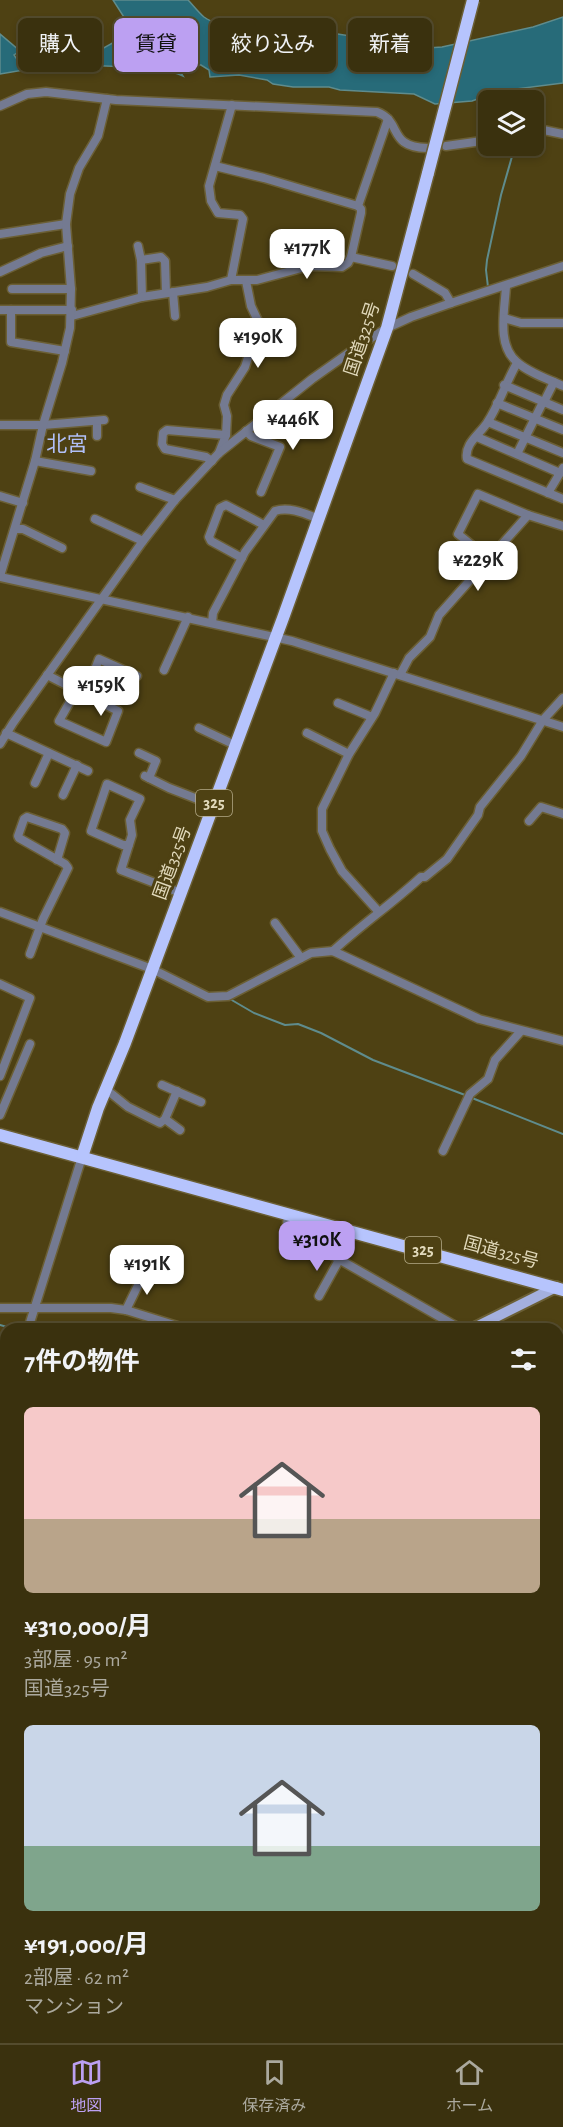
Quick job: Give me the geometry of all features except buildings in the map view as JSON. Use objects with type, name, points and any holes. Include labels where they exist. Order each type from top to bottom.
[{"type":"highway","name":"国道325号","points":[[473,0],[387,328],[236,745],[107,1090],[98,1108],[82,1157],[561,1287]]},
{"type":"highway","points":[[0,1135],[82,1157]]},
{"type":"main road","points":[[485,1323],[561,1287]]},
{"type":"street","points":[[0,106],[36,92],[66,93],[107,99],[377,112],[388,119],[400,140],[415,147],[427,148]]},
{"type":"street","points":[[107,99],[98,136],[79,168],[70,194],[66,224],[72,313],[65,351],[0,577],[275,637],[563,727]]},
{"type":"street","points":[[231,280],[243,219],[240,215],[218,213],[213,207],[208,191],[232,105]]},
{"type":"street","points":[[358,206],[388,119]]},
{"type":"street","points":[[544,130],[563,134]]},
{"type":"street","points":[[446,146],[478,142]]},
{"type":"street","points":[[0,310],[72,313],[142,297],[207,287],[231,280],[246,281],[309,266],[342,267],[348,263],[361,213],[358,206],[215,166]]},
{"type":"street","points":[[0,234],[66,224]]},
{"type":"street","points":[[0,272],[40,253],[68,246]]},
{"type":"street","points":[[138,246],[141,260],[142,297]]},
{"type":"street","points":[[141,260],[161,257],[165,261],[175,316]]},
{"type":"street","points":[[351,257],[392,266]]},
{"type":"street","points":[[0,744],[143,541],[175,500],[219,453],[312,379],[387,328],[411,317],[563,266]]},
{"type":"street","points":[[413,274],[445,293],[451,303]]},
{"type":"street","points":[[219,453],[226,435],[227,416],[224,405],[227,395],[245,367],[259,323],[251,306],[246,281]]},
{"type":"street","points":[[506,286],[504,318],[508,350],[517,363],[563,386]]},
{"type":"street","points":[[12,290],[71,289]]},
{"type":"street","points":[[11,310],[10,342],[65,351]]},
{"type":"street","points":[[504,318],[521,323],[563,323]]},
{"type":"street","points":[[517,363],[504,385],[488,422],[470,443],[466,453],[467,459],[563,499]]},
{"type":"street","points":[[517,454],[554,382]]},
{"type":"street","points":[[504,385],[563,410]]},
{"type":"street","points":[[497,403],[563,430]]},
{"type":"street","points":[[0,425],[43,425],[100,420],[97,436]]},
{"type":"street","points":[[488,422],[563,453]]},
{"type":"street","points":[[212,461],[207,457],[165,448],[162,444],[163,433],[167,430],[226,435]]},
{"type":"street","points":[[246,431],[251,436],[280,447],[261,492]]},
{"type":"street","points":[[477,437],[562,470],[548,493]]},
{"type":"street","points":[[35,461],[91,471]]},
{"type":"street","points":[[140,487],[175,500]]},
{"type":"street","points":[[489,559],[458,534],[478,494],[563,526]]},
{"type":"street","points":[[0,496],[23,503]]},
{"type":"street","points":[[242,558],[211,541],[209,537],[220,508],[226,505],[264,525]]},
{"type":"street","points":[[212,623],[213,613],[242,558],[275,511],[281,509],[304,513],[318,519]]},
{"type":"street","points":[[378,911],[342,871],[322,831],[322,809],[349,754],[397,674],[430,637],[439,615],[528,514]]},
{"type":"street","points":[[95,519],[143,541]]},
{"type":"street","points":[[15,529],[23,529],[62,548]]},
{"type":"street","points":[[164,670],[188,617]]},
{"type":"street","points":[[47,675],[56,678],[80,693],[118,711],[106,742],[59,721],[80,693],[99,659],[136,676]]},
{"type":"street","points":[[333,951],[378,911],[447,859],[478,815],[480,807],[521,756],[543,720],[563,699]]},
{"type":"street","points":[[338,704],[372,717]]},
{"type":"street","points":[[199,728],[236,745]]},
{"type":"street","points":[[6,733],[88,771]]},
{"type":"street","points":[[307,733],[349,754]]},
{"type":"street","points":[[35,783],[49,753]]},
{"type":"street","points":[[139,753],[156,761],[147,777],[213,805]]},
{"type":"street","points":[[63,795],[76,765]]},
{"type":"street","points":[[129,845],[123,845],[91,831],[107,784],[140,800],[130,820],[132,835],[129,845],[120,870],[181,893]]},
{"type":"street","points":[[529,821],[541,807],[563,814]]},
{"type":"street","points":[[30,954],[68,868],[18,836],[24,819],[27,817],[62,829],[66,833],[57,860]]},
{"type":"street","points":[[0,912],[152,969],[208,998],[228,996],[311,953],[333,951],[479,1019],[563,1041]]},
{"type":"street","points":[[275,923],[301,958]]},
{"type":"street","points":[[0,984],[30,998],[0,1076]]},
{"type":"street","points":[[443,1151],[470,1094],[488,1079],[495,1060],[521,1031]]},
{"type":"street","points":[[0,1114],[30,1044]]},
{"type":"street","points":[[162,1085],[201,1102]]},
{"type":"street","points":[[107,1090],[128,1107],[158,1123],[165,1119],[177,1092]]},
{"type":"street","points":[[165,1119],[180,1130]]},
{"type":"street","points":[[30,1323],[82,1157]]},
{"type":"street","points":[[289,1215],[286,1222],[293,1233],[450,1323]]},
{"type":"street","points":[[319,1296],[339,1260]]},
{"type":"street","points":[[126,1310],[145,1271]]},
{"type":"street","points":[[0,1308],[93,1307],[126,1310],[168,1323]]},
{"type":"water","points":[[113,0],[188,0],[204,17],[210,20],[210,72],[336,72],[336,34],[348,36],[348,72],[432,72],[432,48],[533,27],[563,17],[563,83],[508,90],[478,90],[478,99],[472,101],[435,104],[414,94],[340,90],[329,87],[293,87],[239,75],[210,77],[209,70],[198,65],[198,18],[125,18]]},
{"type":"water","points":[[0,34],[18,49],[14,55],[18,58],[18,71],[0,74]]},
{"type":"water","points":[[114,42],[114,66],[102,66],[102,49]]},
{"type":"waterway","points":[[488,287],[487,260],[512,156]]},
{"type":"waterway","points":[[230,999],[254,1013],[285,1025],[298,1024],[321,1033],[373,1060],[465,1095]]},
{"type":"waterway","points":[[472,1098],[563,1134]]},
{"type":"district","name":"北宮","points":[[67,444]]}]
